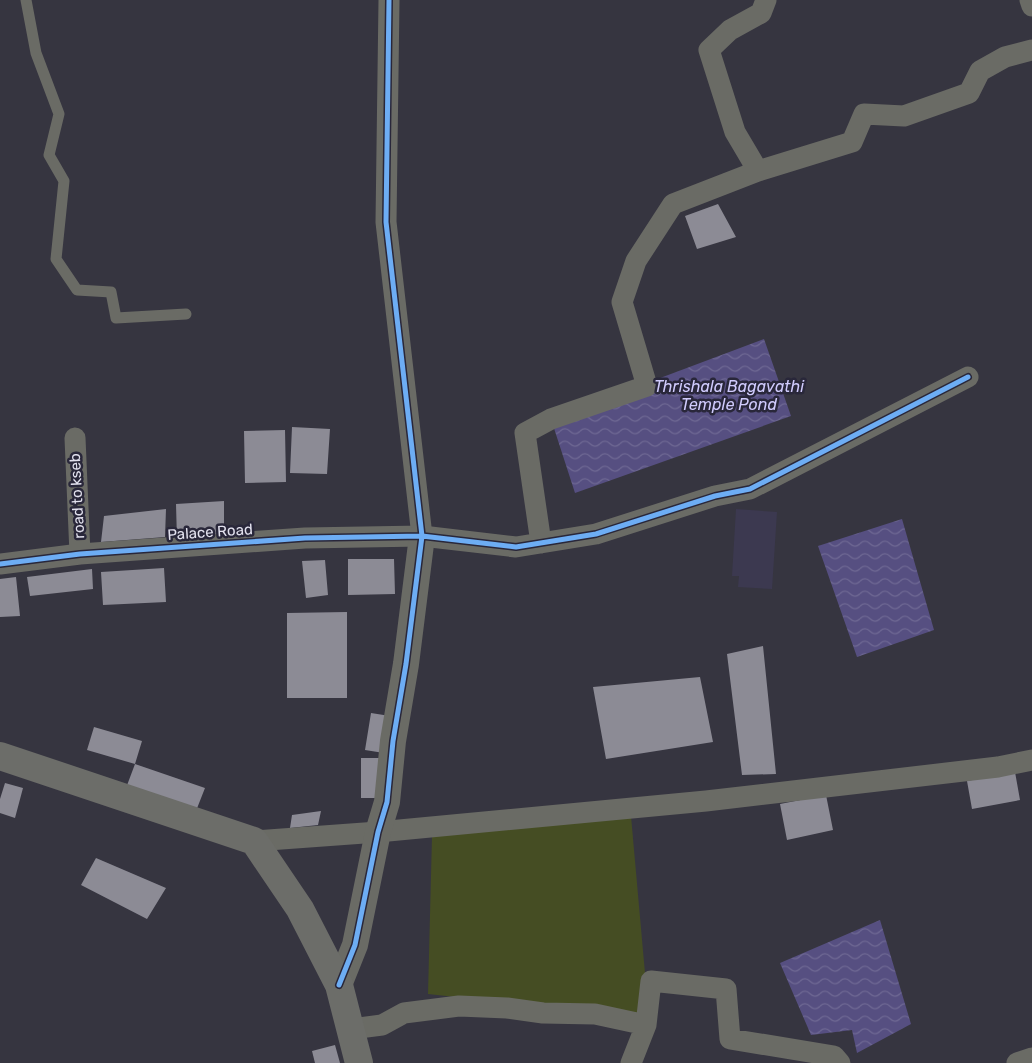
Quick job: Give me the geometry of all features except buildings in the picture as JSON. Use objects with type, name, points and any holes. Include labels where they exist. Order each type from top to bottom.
[{"type":"main road","points":[[0,756],[254,841],[300,909],[339,985],[359,1063]]},
{"type":"street","points":[[339,985],[355,945],[378,832],[388,802],[393,741],[406,664],[422,536],[386,222],[389,0]]},
{"type":"street","points":[[758,171],[734,132],[709,50],[730,30],[761,13],[766,0]]},
{"type":"street","points":[[1030,0],[1032,6]]},
{"type":"street","points":[[541,543],[525,433],[551,419],[648,386],[622,302],[636,261],[673,204],[758,171],[852,142],[864,114],[904,116],[969,93],[980,71],[1005,57],[1032,50]]},
{"type":"street","name":"Palace Road","points":[[0,564],[80,554],[305,538],[422,536],[516,547],[596,534],[715,496],[750,488],[968,377]]},
{"type":"street","name":"road to kseb","points":[[75,438],[80,554]]},
{"type":"street","points":[[254,841],[378,832],[706,801],[998,767],[1032,760]]},
{"type":"street","points":[[632,1063],[646,1025],[651,982],[726,989],[730,1039],[834,1056],[840,1063]]},
{"type":"street","points":[[351,1029],[382,1025],[404,1013],[459,1006],[507,1008],[543,1013],[595,1014],[646,1025]]},
{"type":"street","points":[[1017,1063],[1032,1058]]},
{"type":"lane","points":[[26,0],[36,53],[59,114],[49,155],[64,181],[56,259],[77,290],[111,292],[116,318],[186,314]]},
{"type":"shaded area","points":[[736,509],[777,512],[772,589],[738,587],[739,576],[732,576]]},
{"type":"green space","points":[[631,816],[649,1018],[428,994],[432,836]]},
{"type":"water","name":"Thrishala Bagavathi Temple Pond","points":[[764,339],[791,416],[575,493],[551,419]]},
{"type":"water","points":[[902,519],[934,630],[857,657],[818,546]]},
{"type":"water","points":[[880,920],[911,1024],[857,1053],[852,1030],[811,1035],[780,963]]},
{"type":"cycle path","points":[[339,985],[355,945],[378,832],[387,802],[393,741],[406,664],[422,536],[386,222],[389,0]]},
{"type":"cycle path","points":[[0,564],[80,554],[305,538],[422,536],[516,547],[596,534],[715,496],[750,489],[968,377]]}]
